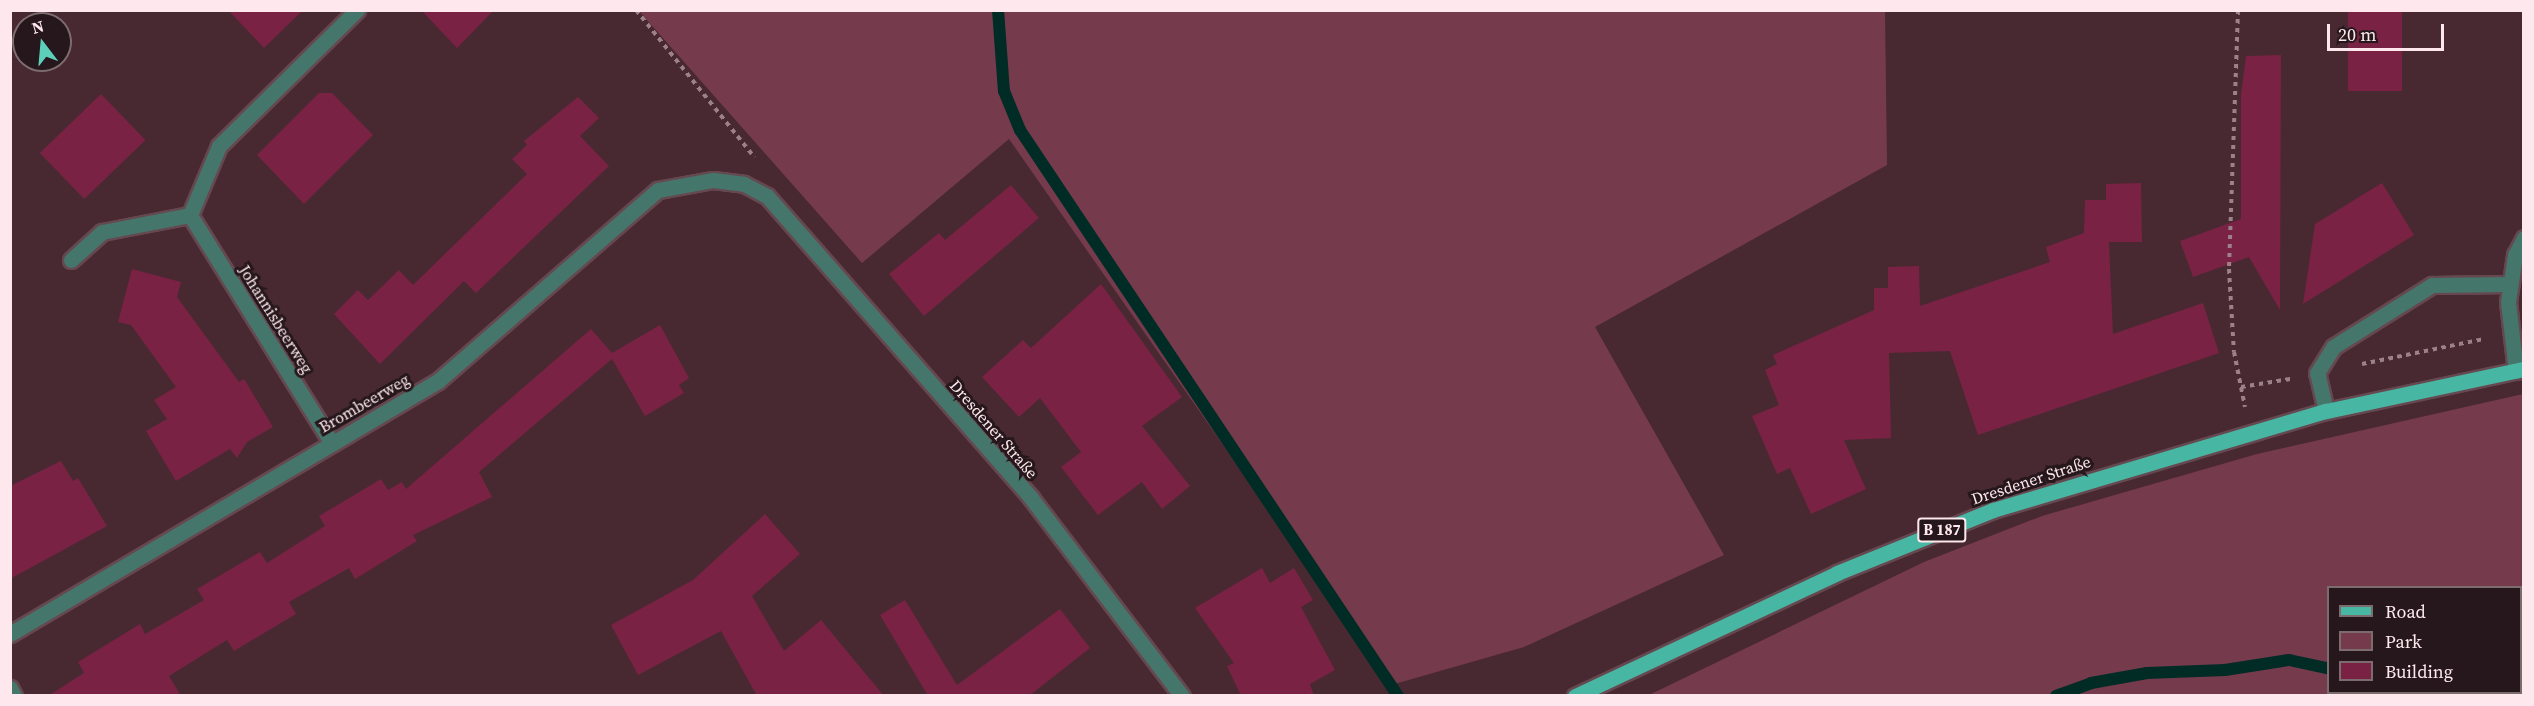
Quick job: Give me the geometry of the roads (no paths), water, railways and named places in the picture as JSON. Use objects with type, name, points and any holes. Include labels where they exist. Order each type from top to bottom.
[{"type":"main road","name":"Dresdener Straße","points":[[1575,696],[1900,546],[2064,487],[2326,411],[2520,370]]},
{"type":"street","points":[[71,260],[102,232],[190,214],[219,146],[357,10]]},
{"type":"street","name":"Brombeerweg","points":[[10,634],[438,381],[658,190],[713,180],[744,184],[766,196]]},
{"type":"street","name":"Dresdener Straße","points":[[766,196],[1031,498],[1182,696]]},
{"type":"street","name":"Johannisbeerweg","points":[[190,214],[332,442]]},
{"type":"street","points":[[2520,370],[2510,335],[2509,284],[2523,238]]},
{"type":"street","points":[[2326,411],[2318,373],[2333,347],[2433,285],[2509,284]]},
{"type":"street","points":[[10,688],[14,696]]},
{"type":"waterway","points":[[998,10],[1004,91],[1020,130],[1398,696]]},
{"type":"waterway","points":[[2056,696],[2091,683],[2147,673],[2225,670],[2289,660],[2327,668]]}]
